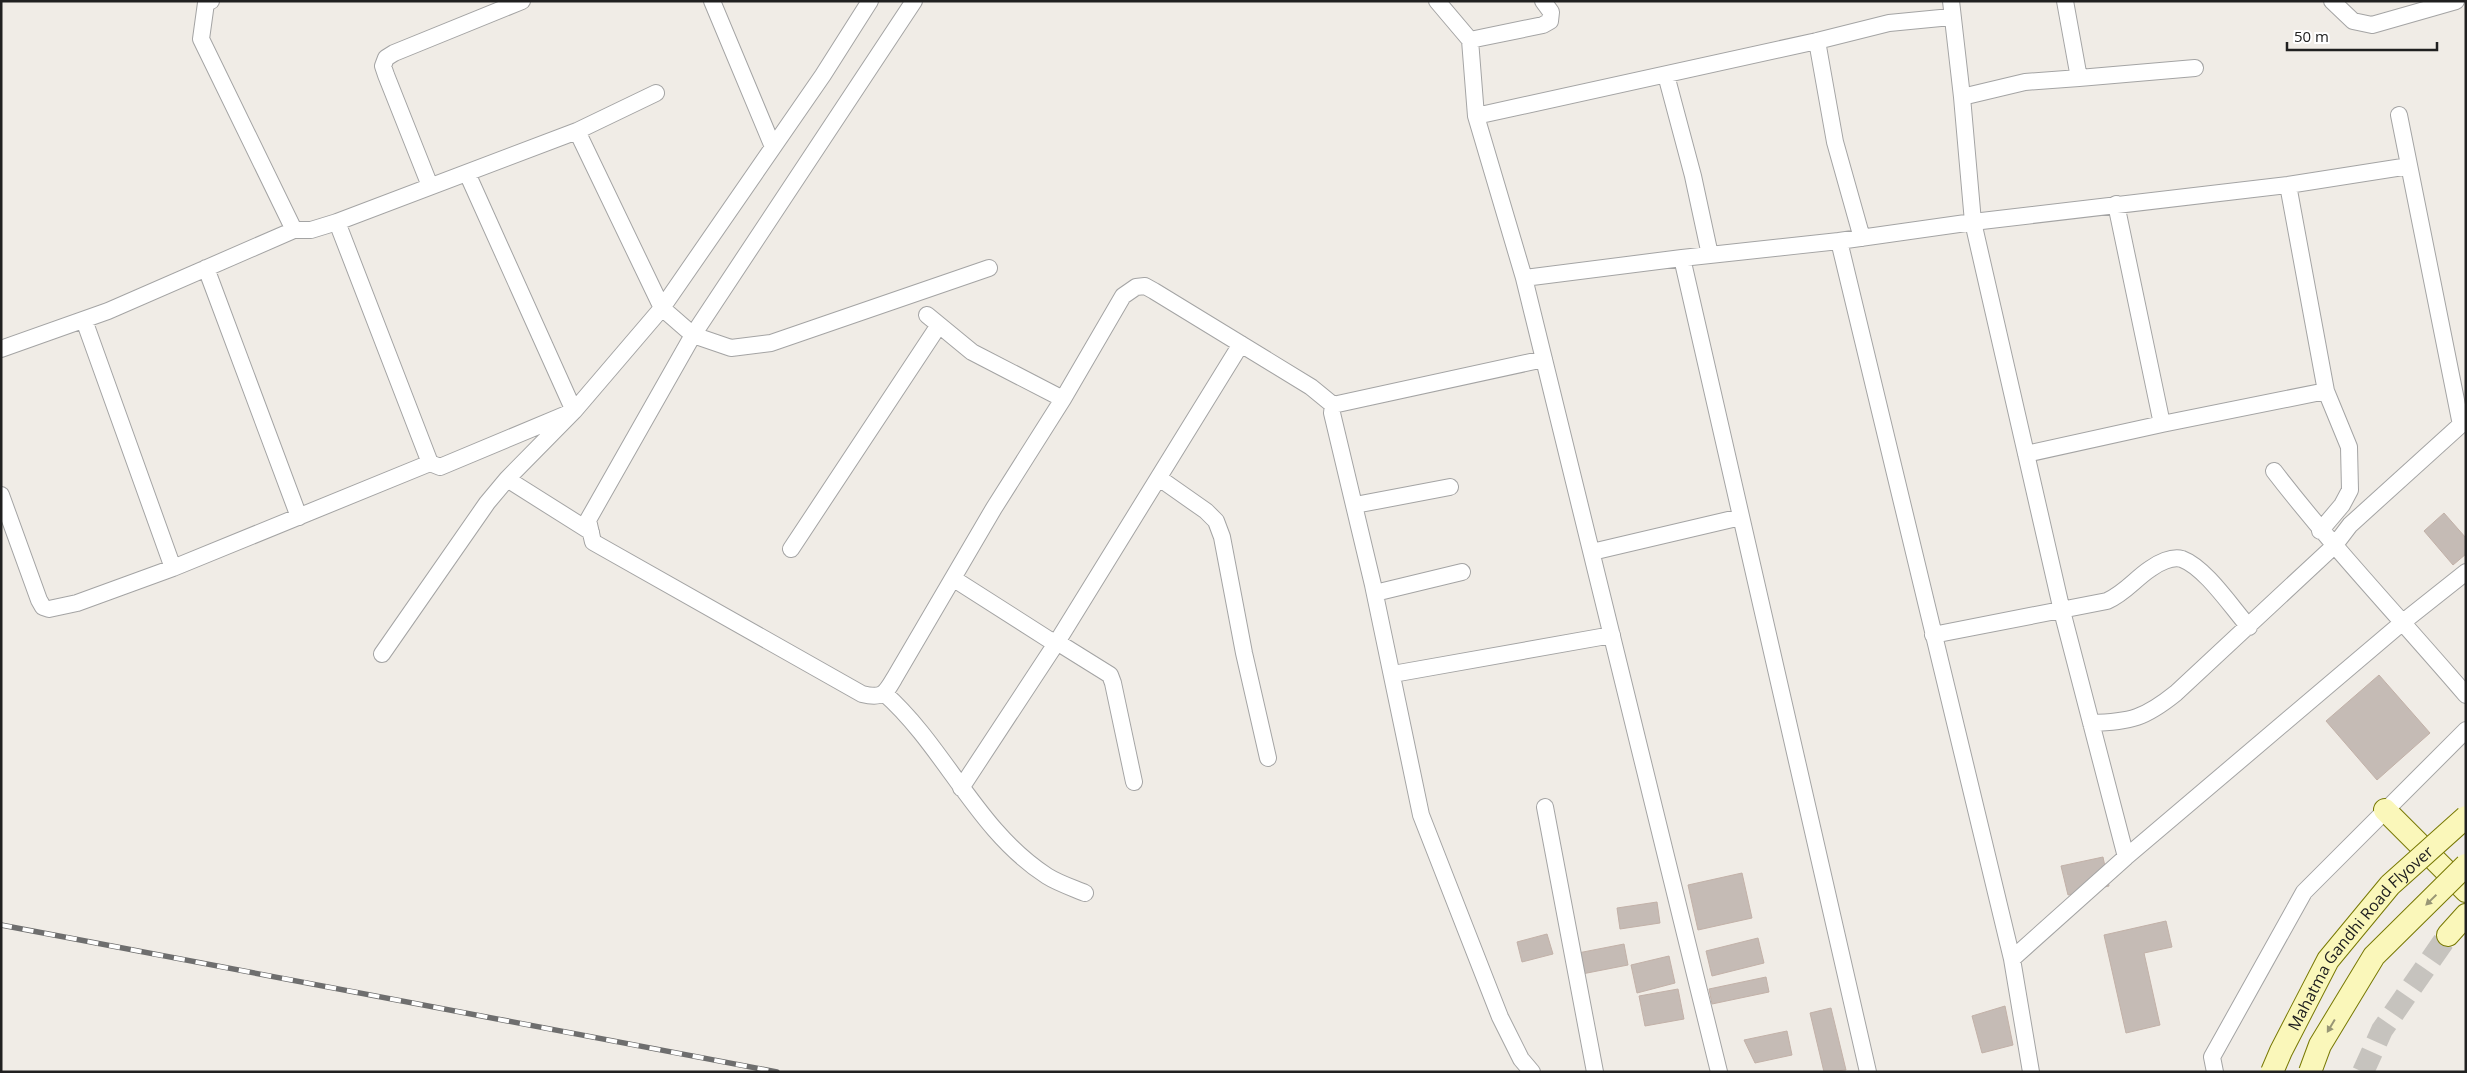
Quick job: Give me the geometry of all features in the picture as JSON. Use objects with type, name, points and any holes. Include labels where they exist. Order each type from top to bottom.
[{"type":"main road","points":[[2385,810],[2466,891]]},
{"type":"main road","name":"Mahatma Gandhi Road Flyover","points":[[2272,1072],[2280,1051],[2328,960],[2390,885],[2466,818]]},
{"type":"main road","name":"Mahatma Gandhi Road Flyover","points":[[2310,1072],[2320,1046],[2374,956],[2466,866]]},
{"type":"main road","points":[[2448,935],[2466,915]]},
{"type":"street","points":[[211,1],[206,4],[200,39],[294,230]]},
{"type":"street","points":[[430,186],[382,66],[386,58],[394,53],[522,1]]},
{"type":"street","points":[[712,1],[773,147]]},
{"type":"street","points":[[382,654],[487,503],[507,479],[574,411],[662,308],[823,75],[870,1]]},
{"type":"street","points":[[914,1],[693,335],[588,520],[593,542],[862,694],[876,697],[884,694],[954,579],[994,508],[1063,399],[1123,296],[1136,288],[1145,286],[1311,387],[1333,405]]},
{"type":"street","points":[[1437,1],[1470,40],[1476,116],[1524,278],[1719,1072]]},
{"type":"street","points":[[1470,40],[1543,25],[1550,21],[1551,12],[1543,1]]},
{"type":"street","points":[[2065,1],[2079,78]]},
{"type":"street","points":[[2332,1],[2353,21],[2372,25],[2456,1]]},
{"type":"street","points":[[1476,116],[1817,41],[1951,9],[1962,97],[1973,222],[2062,611],[2126,857]]},
{"type":"street","points":[[1817,41],[1835,142],[1862,238]]},
{"type":"street","points":[[1962,97],[2025,82],[2195,68]]},
{"type":"street","points":[[1666,74],[1693,176],[1710,255]]},
{"type":"street","points":[[1,349],[84,320],[294,230],[311,230],[337,222],[577,131],[656,93]]},
{"type":"street","points":[[2091,723],[2124,722],[2153,712],[2250,627],[2334,546],[2350,525],[2463,422],[2399,115]]},
{"type":"street","points":[[577,131],[662,308],[693,335],[731,348],[771,343],[989,268]]},
{"type":"street","points":[[1524,278],[1839,241],[2116,204],[2288,185],[2409,166]]},
{"type":"street","points":[[467,172],[574,411]]},
{"type":"street","points":[[2288,185],[2326,391],[2348,447],[2350,490],[2342,505],[2320,531]]},
{"type":"street","points":[[2116,204],[2162,424]]},
{"type":"street","points":[[337,222],[430,463]]},
{"type":"street","points":[[1839,241],[1933,635],[1958,727],[2012,959],[2031,1072]]},
{"type":"street","points":[[1682,258],[1868,1072]]},
{"type":"street","points":[[206,268],[299,517]]},
{"type":"street","points":[[84,320],[173,568]]},
{"type":"street","points":[[791,549],[933,320],[972,352],[1063,399]]},
{"type":"street","points":[[961,788],[1057,642],[1241,344]]},
{"type":"street","points":[[1333,405],[1544,359]]},
{"type":"street","points":[[2026,454],[2326,391]]},
{"type":"street","points":[[1333,405],[1332,413],[1393,674],[1421,814],[1500,1017],[1521,1058],[1532,1072]]},
{"type":"street","points":[[1,495],[39,600],[43,607],[49,609],[77,603],[173,568],[430,463],[440,467],[574,411]]},
{"type":"street","points":[[2274,471],[2320,531],[2466,695]]},
{"type":"street","points":[[1159,478],[1206,511],[1216,521],[1222,537],[1244,653],[1268,758]]},
{"type":"street","points":[[507,479],[590,532]]},
{"type":"street","points":[[1355,505],[1450,487]]},
{"type":"street","points":[[1592,552],[1741,517]]},
{"type":"street","points":[[1933,635],[2107,601],[2122,594],[2150,569],[2167,560],[2181,558],[2198,569],[2250,627]]},
{"type":"street","points":[[1375,593],[1462,572]]},
{"type":"street","points":[[2012,959],[2126,857],[2403,622],[2466,572]]},
{"type":"street","points":[[954,579],[1110,676],[1134,782]]},
{"type":"street","points":[[1393,674],[1612,635]]},
{"type":"street","points":[[884,694],[913,723],[992,828],[1047,877],[1086,893]]},
{"type":"street","points":[[2215,1072],[2212,1057],[2304,892],[2466,730]]},
{"type":"street","points":[[1545,807],[1595,1072]]},
{"type":"building","points":[[2444,513],[2466,538],[2466,554],[2453,565],[2424,531]]},
{"type":"building","points":[[2379,675],[2430,733],[2377,780],[2326,721]]},
{"type":"building","points":[[2103,857],[2109,886],[2068,895],[2061,866]]},
{"type":"building","points":[[1742,873],[1752,918],[1698,930],[1688,885]]},
{"type":"building","points":[[1657,902],[1660,923],[1620,929],[1617,908]]},
{"type":"building","points":[[2166,921],[2172,947],[2144,953],[2160,1025],[2126,1033],[2104,935]]},
{"type":"building","points":[[1547,934],[1553,954],[1522,962],[1517,942]]},
{"type":"building","points":[[1758,938],[1764,963],[1712,976],[1706,951]]},
{"type":"building","points":[[1624,944],[1628,965],[1582,974],[1578,953]]},
{"type":"building","points":[[1669,956],[1675,983],[1637,993],[1631,965]]},
{"type":"building","points":[[1766,977],[1769,992],[1712,1004],[1709,989]]},
{"type":"building","points":[[1678,989],[1684,1019],[1645,1026],[1639,996]]},
{"type":"building","points":[[2005,1006],[2013,1045],[1982,1053],[1972,1016]]},
{"type":"building","points":[[1831,1008],[1846,1070],[1824,1072],[1810,1013]]},
{"type":"building","points":[[1787,1031],[1792,1055],[1755,1063],[1744,1040]]},
{"type":"tunnel","points":[[2363,1072],[2382,1030],[2448,935]]},
{"type":"railway","points":[[1,925],[777,1072]]}]
